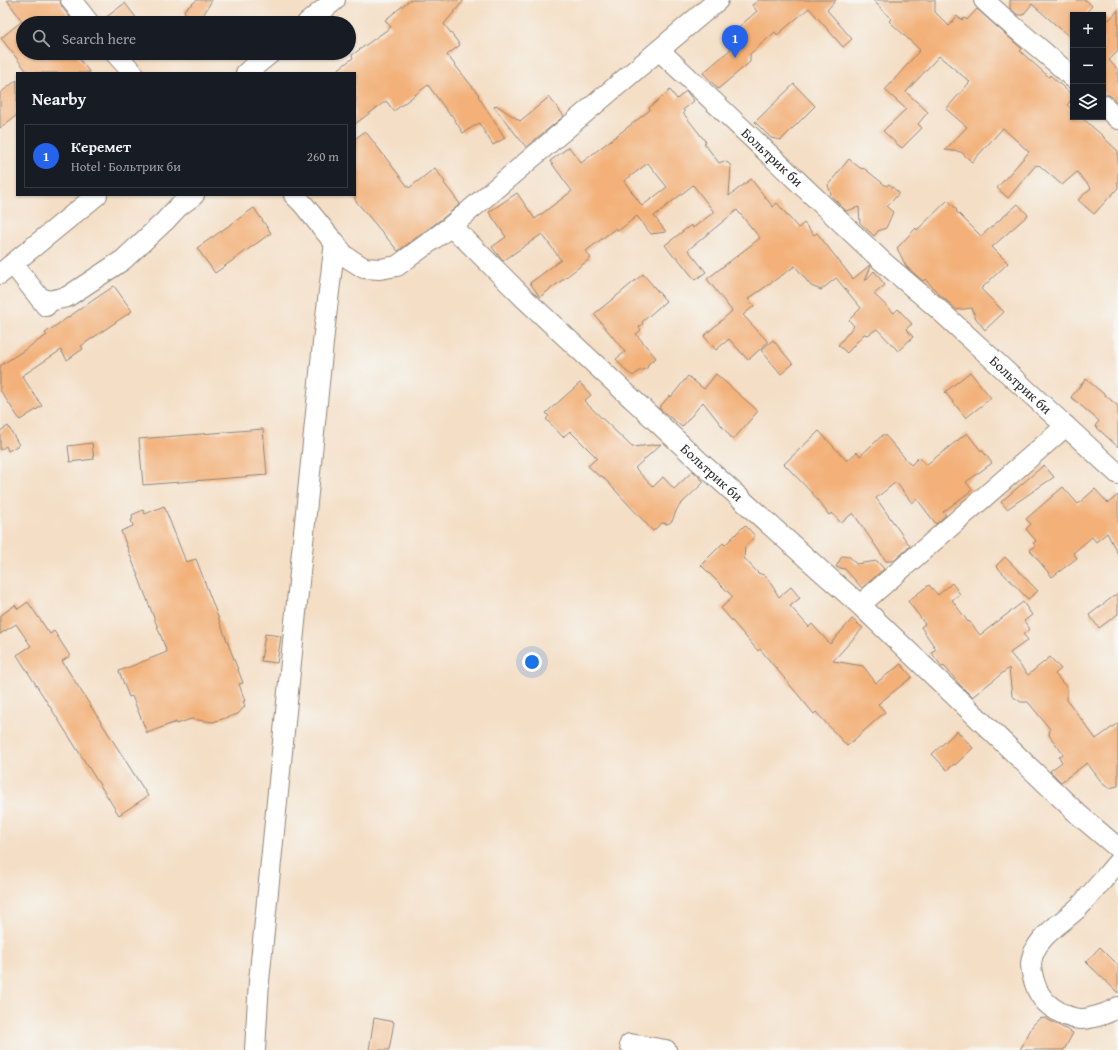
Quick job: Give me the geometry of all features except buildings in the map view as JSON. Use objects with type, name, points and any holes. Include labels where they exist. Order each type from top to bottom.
[{"type":"street","points":[[71,0],[84,16]]},
{"type":"street","points":[[316,16],[335,0]]},
{"type":"street","points":[[295,196],[335,242],[345,256],[364,268],[380,269],[397,266],[450,227],[718,0]]},
{"type":"street","points":[[984,0],[998,14],[1070,75]]},
{"type":"street","name":"Больтрик би","points":[[659,50],[882,261],[937,308],[1118,474]]},
{"type":"street","points":[[121,60],[132,72]]},
{"type":"street","points":[[247,72],[262,60]]},
{"type":"street","points":[[1106,108],[1118,119]]},
{"type":"street","points":[[96,196],[6,269],[44,303],[67,297],[123,260],[165,221],[175,201],[191,196]]},
{"type":"street","name":"Больтрик би","points":[[450,227],[700,462],[860,605],[1079,815],[1118,848]]},
{"type":"street","points":[[255,1050],[259,981],[324,333],[335,242]]},
{"type":"street","points":[[860,605],[1066,426]]},
{"type":"street","points":[[1118,862],[1078,908],[1043,938],[1035,950],[1031,963],[1037,991],[1043,1000],[1057,1011],[1071,1018],[1089,1019],[1114,1010],[1118,1007]]},
{"type":"street","points":[[630,1044],[666,1050]]},
{"type":"place","name":"Керемет","points":[[735,58]]}]
